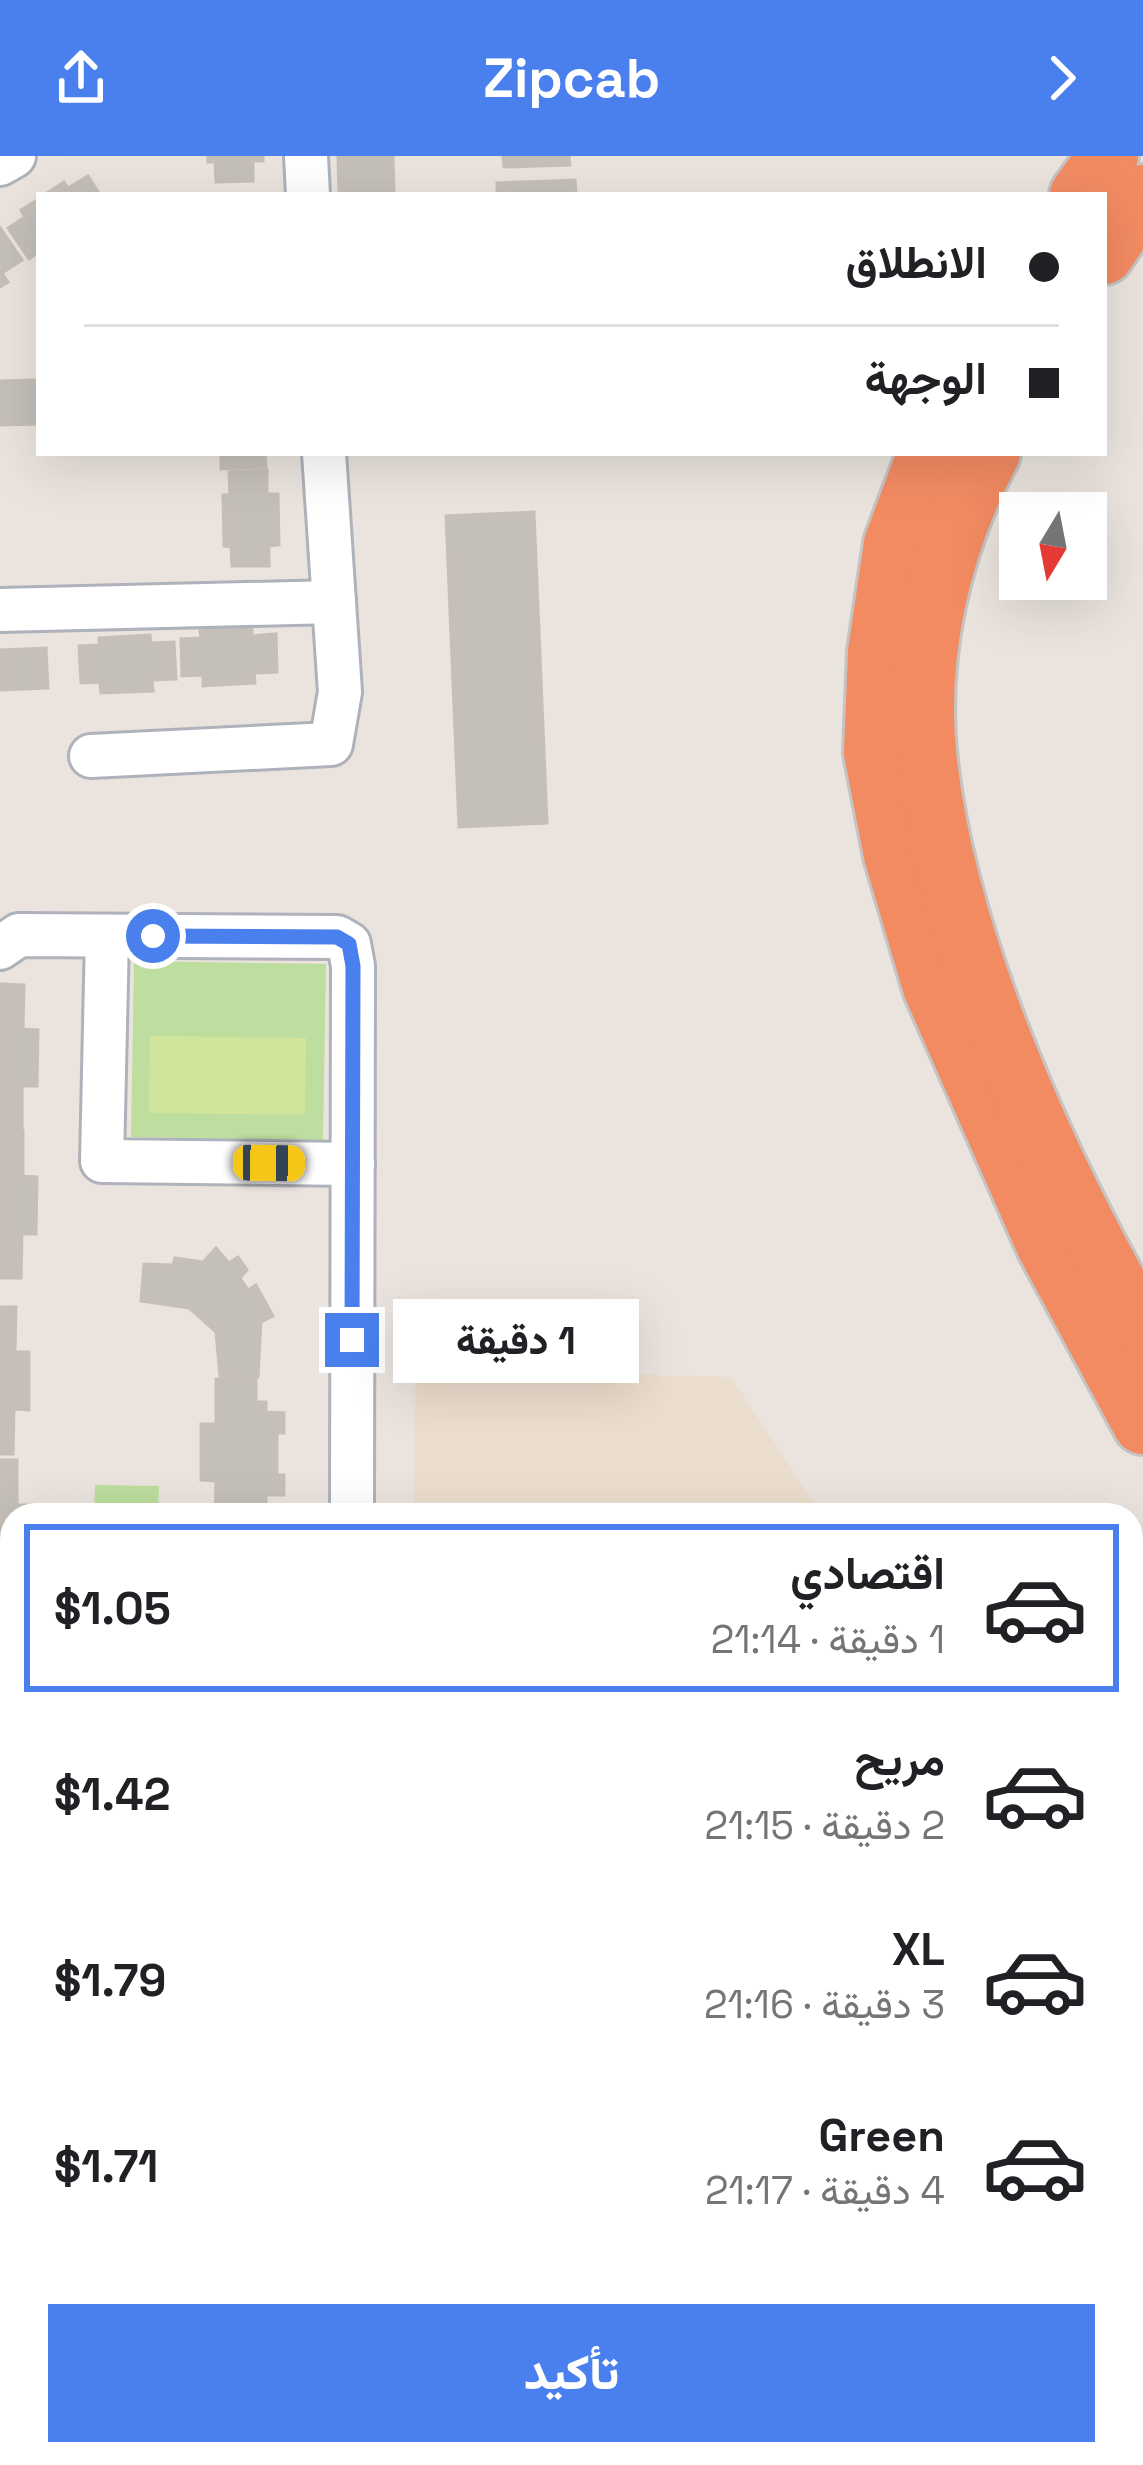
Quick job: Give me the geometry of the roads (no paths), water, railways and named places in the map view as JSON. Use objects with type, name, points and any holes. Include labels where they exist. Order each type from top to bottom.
[{"type":"highway","points":[[1082,192],[1108,156]]},
{"type":"highway","points":[[1107,250],[1143,196]]},
{"type":"highway","points":[[927,456],[894,544],[878,652],[874,752],[894,855],[943,1009],[1047,1246],[1143,1424]]},
{"type":"highway","points":[[988,456],[968,494],[935,603],[925,696],[927,762],[951,883],[996,1023],[1074,1202],[1143,1331]]},
{"type":"street","points":[[0,164],[14,156]]},
{"type":"street","points":[[306,156],[308,192]]},
{"type":"street","points":[[91,756],[331,744],[340,692],[324,456]]},
{"type":"street","points":[[0,610],[334,602]]},
{"type":"street","points":[[0,948],[19,935],[337,937],[349,944],[353,966],[352,1503]]},
{"type":"street","points":[[106,936],[102,1161],[353,1164]]}]
